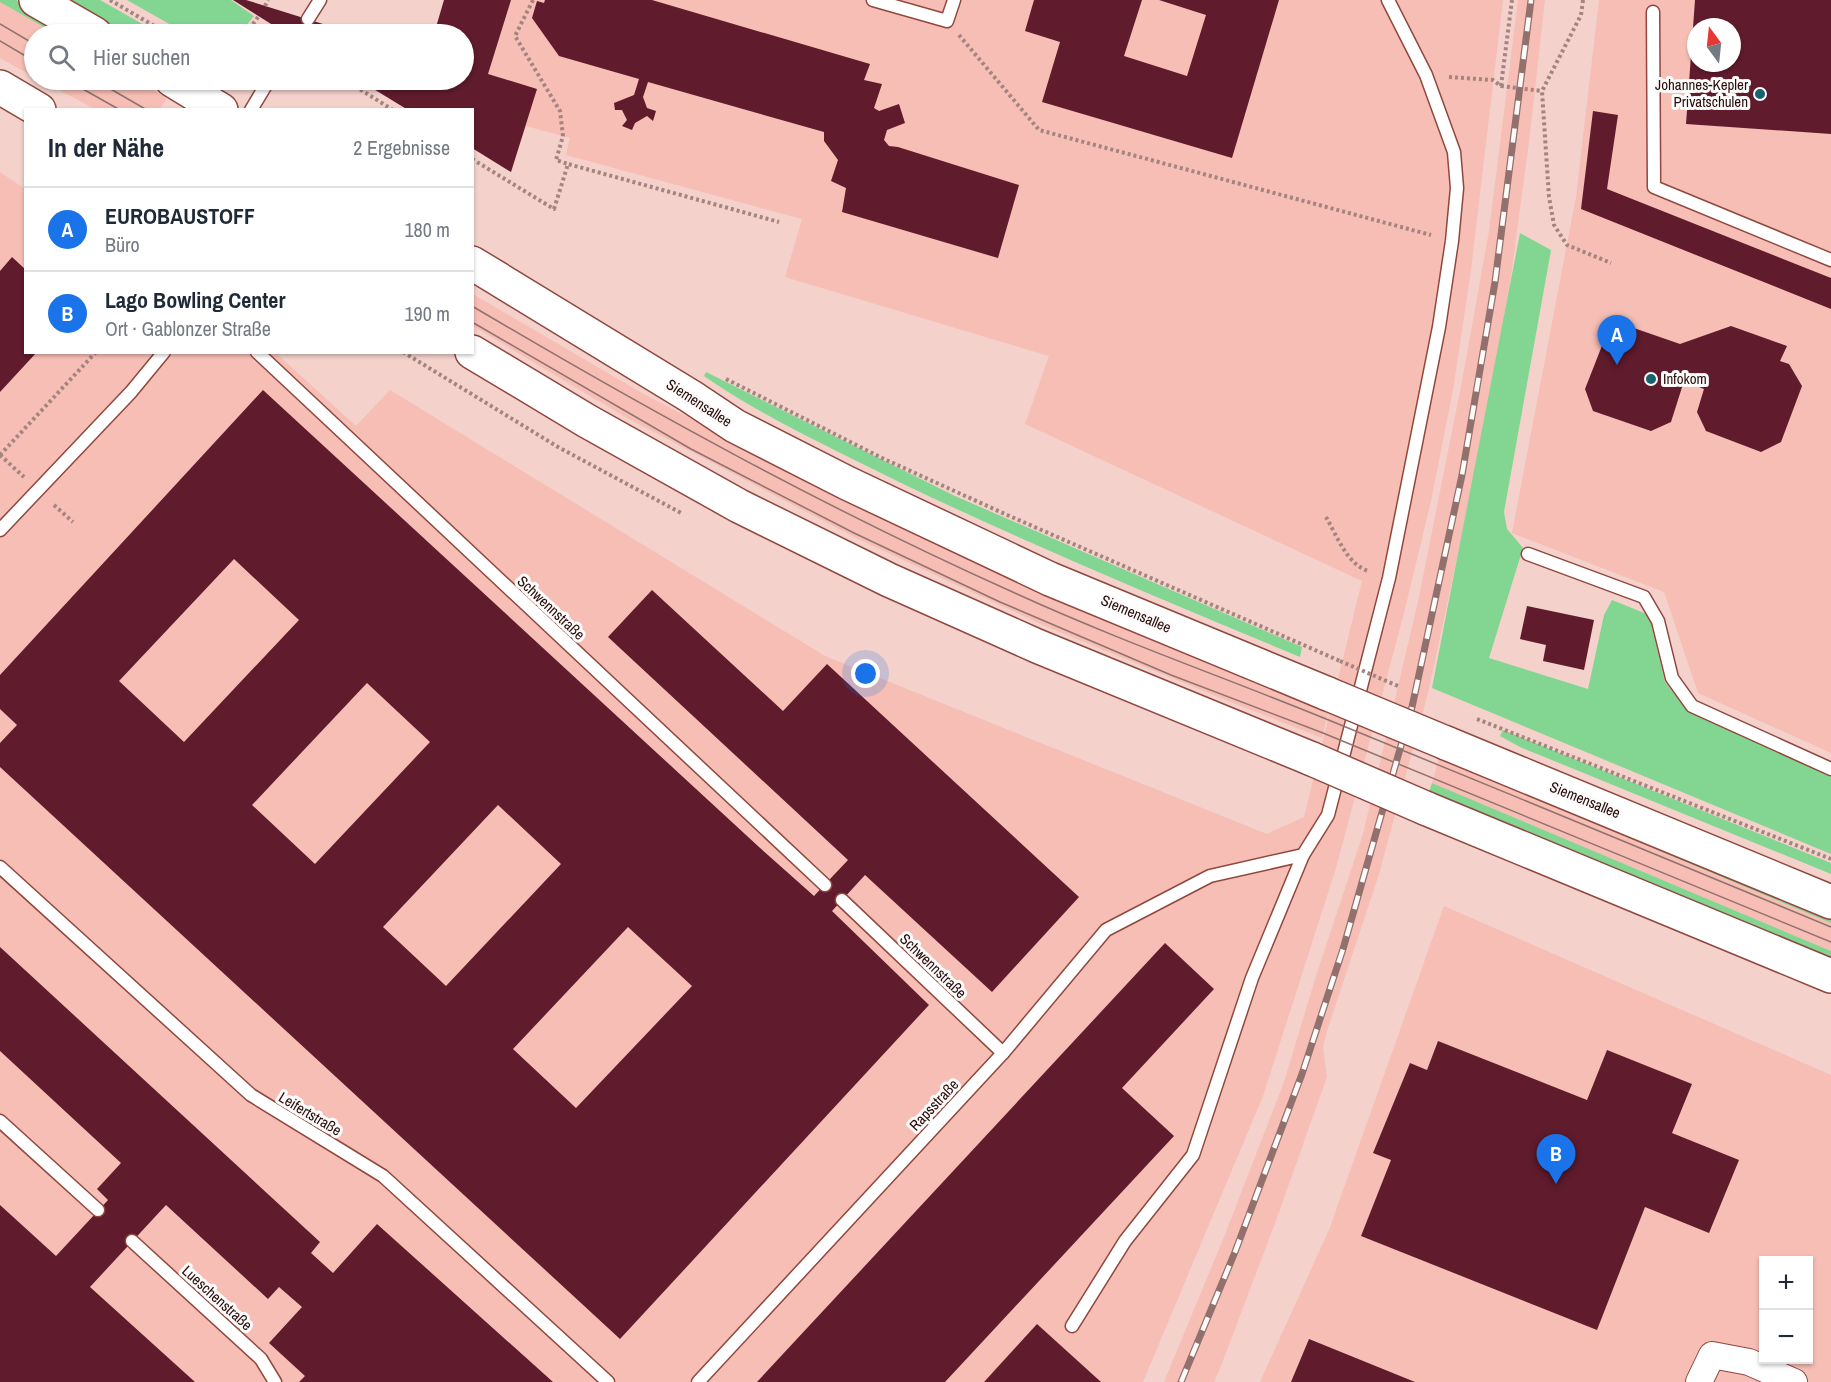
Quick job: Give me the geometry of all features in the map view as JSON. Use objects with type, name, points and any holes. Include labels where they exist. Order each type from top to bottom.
[{"type":"main road","points":[[36,0],[78,24]]},
{"type":"main road","points":[[0,87],[36,108]]},
{"type":"main road","points":[[188,90],[218,108]]},
{"type":"main road","name":"Siemensallee","points":[[474,264],[735,426],[847,483],[1050,579],[1831,902]]},
{"type":"main road","points":[[474,353],[587,421],[739,506],[890,580],[1037,646],[1831,976]]},
{"type":"street","points":[[1699,1382],[1712,1355],[1749,1362],[1794,1382]]},
{"type":"lane","points":[[308,19],[320,0]]},
{"type":"lane","points":[[873,0],[947,21],[954,0]]},
{"type":"lane","points":[[1072,1326],[1125,1241],[1193,1155],[1252,978],[1303,855],[1328,815],[1389,578],[1439,327],[1452,241],[1457,188],[1454,152],[1426,75],[1388,0]]},
{"type":"lane","points":[[1653,12],[1654,187],[1831,260]]},
{"type":"lane","points":[[252,108],[263,90]]},
{"type":"lane","points":[[0,530],[131,392],[162,354]]},
{"type":"lane","name":"Schwennstraße","points":[[259,354],[825,885]]},
{"type":"lane","points":[[1528,554],[1644,597],[1658,621],[1672,678],[1692,706],[1831,769]]},
{"type":"lane","name":"Rapsstraße","points":[[698,1382],[1003,1053],[1106,930],[1210,876],[1303,855]]},
{"type":"lane","name":"Leifertstraße","points":[[0,867],[251,1095],[383,1176],[608,1382]]},
{"type":"lane","name":"Schwennstraße","points":[[842,900],[1003,1053]]},
{"type":"lane","points":[[0,1121],[98,1210]]},
{"type":"lane","name":"Lueschenstraße","points":[[132,1241],[261,1359],[275,1382]]},
{"type":"path","points":[[110,0],[151,24]]},
{"type":"path","points":[[265,6],[268,0]]},
{"type":"path","points":[[533,0],[515,36],[561,111],[563,136],[556,160],[779,222]]},
{"type":"path","points":[[1501,86],[1512,0]]},
{"type":"path","points":[[1583,0],[1581,15],[1542,91],[1549,197],[1554,225],[1567,245],[1611,264]]},
{"type":"path","points":[[253,24],[258,17]]},
{"type":"path","points":[[947,21],[1039,130],[1452,241]]},
{"type":"path","points":[[1426,75],[1493,80],[1501,86],[1542,91]]},
{"type":"path","points":[[361,90],[390,108]]},
{"type":"path","points":[[474,160],[554,209],[568,164]]},
{"type":"path","points":[[0,455],[94,354]]},
{"type":"path","points":[[725,379],[925,477],[1340,661]]},
{"type":"path","points":[[1326,517],[1352,562],[1359,568],[1389,578]]},
{"type":"path","points":[[1473,717],[1831,859]]},
{"type":"shaded area","points":[[444,0],[1503,0],[1471,270],[1453,390],[1431,501],[1404,613],[1336,868],[1263,1096],[1143,1382],[0,1382],[0,172],[24,188],[24,354],[277,354],[356,426],[390,390],[825,656],[1267,834],[1304,817],[1362,581],[1025,424],[1049,356],[785,277],[802,219],[566,155],[570,138],[526,126],[511,172],[474,149],[474,108],[463,108],[384,90],[474,90],[474,24],[437,24]]},
{"type":"shaded area","points":[[1518,0],[1545,0],[1529,142],[1511,276],[1487,419],[1428,693],[1379,874],[1326,1034],[1323,1047],[1327,1077],[1219,1371],[1214,1382],[1164,1382],[1226,1232],[1284,1082],[1363,834],[1418,602],[1463,376],[1489,231]]},
{"type":"shaded area","points":[[1599,0],[1831,0],[1831,753],[1698,693],[1664,592],[1512,533],[1576,197]]},
{"type":"shaded area","points":[[0,2],[38,24],[24,24],[24,71],[0,58]]},
{"type":"shaded area","points":[[59,90],[153,90],[167,98],[161,108],[93,108]]},
{"type":"shaded area","points":[[474,295],[640,392],[869,513],[1057,599],[1328,713],[1322,738],[1045,626],[858,539],[627,418],[474,327]]},
{"type":"shaded area","points":[[1439,758],[1831,923],[1831,951],[1432,783]]},
{"type":"shaded area","points":[[1444,906],[1831,1075],[1831,1382],[1260,1382],[1329,1230]]},
{"type":"green space","points":[[0,0],[16,0],[58,24],[38,24]]},
{"type":"green space","points":[[66,0],[100,0],[142,24],[108,24]]},
{"type":"green space","points":[[127,0],[231,0],[254,16],[247,24],[169,24]]},
{"type":"green space","points":[[1520,233],[1551,250],[1504,512],[1507,529],[1523,548],[1489,658],[1588,689],[1604,615],[1612,600],[1649,615],[1665,682],[1684,706],[1831,774],[1831,854],[1432,688]]},
{"type":"green space","points":[[706,372],[955,496],[1302,647],[1300,657],[945,504],[750,405],[704,376]]},
{"type":"green space","points":[[1503,730],[1831,863],[1831,874],[1520,747],[1500,736]]},
{"type":"green space","points":[[1440,751],[1831,913],[1831,923],[1439,758]]},
{"type":"green space","points":[[1432,783],[1831,951],[1831,958],[1429,792]]},
{"type":"building","points":[[233,0],[246,0],[323,24],[271,24]]},
{"type":"building","points":[[444,0],[511,0],[488,74],[537,89],[511,172],[474,149],[474,108],[405,108],[375,90],[474,90],[474,24],[437,24]]},
{"type":"building","points":[[545,0],[652,0],[870,64],[864,80],[882,84],[874,108],[879,111],[899,104],[905,123],[887,130],[884,140],[889,146],[1019,185],[998,258],[842,212],[846,188],[831,181],[838,160],[824,141],[824,132],[648,82],[643,97],[647,108],[656,111],[653,121],[647,116],[635,123],[632,130],[622,126],[627,120],[622,110],[615,110],[614,103],[634,95],[639,79],[559,56],[532,18],[537,1],[544,3]]},
{"type":"building","points":[[1034,0],[1142,0],[1124,56],[1187,76],[1206,15],[1159,0],[1279,0],[1232,158],[1042,102],[1060,42],[1025,31]]},
{"type":"building","name":"Johannes-Kepler Privatschulen","points":[[1695,0],[1831,0],[1831,134],[1686,124],[1690,72],[1741,72],[1741,18],[1694,18]]},
{"type":"building","points":[[1593,111],[1618,115],[1607,189],[1831,278],[1831,309],[1581,209]]},
{"type":"building","points":[[12,257],[24,268],[24,354],[35,354],[0,392],[0,271]]},
{"type":"building","points":[[1628,326],[1680,344],[1731,326],[1787,346],[1780,361],[1789,364],[1802,386],[1781,442],[1761,452],[1706,431],[1697,412],[1704,389],[1684,381],[1671,422],[1651,431],[1593,411],[1585,389],[1605,338]]},
{"type":"building","points":[[263,390],[814,896],[848,860],[608,637],[652,590],[783,711],[827,664],[1079,897],[992,992],[865,875],[832,911],[929,1005],[620,1339],[0,767],[0,743],[17,725],[0,709],[0,675]],"holes":[[[234,559],[299,620],[184,742],[119,681]],[[367,683],[430,742],[315,864],[252,805]],[[498,805],[561,864],[446,986],[383,927]],[[628,927],[692,986],[576,1108],[513,1049]]]},
{"type":"building","points":[[1527,606],[1594,620],[1584,670],[1543,661],[1546,645],[1520,639]]},
{"type":"building","points":[[1165,943],[1214,989],[1122,1088],[1174,1136],[945,1382],[757,1382]]},
{"type":"building","points":[[0,947],[320,1242],[311,1253],[333,1273],[377,1224],[553,1382],[299,1382],[305,1376],[269,1343],[302,1307],[279,1287],[268,1299],[166,1205],[90,1287],[195,1382],[0,1382],[0,1205],[56,1256],[108,1200],[97,1189],[121,1163],[0,1051]]},
{"type":"building","points":[[1438,1041],[1587,1100],[1607,1050],[1692,1084],[1672,1133],[1739,1160],[1709,1233],[1645,1207],[1597,1330],[1361,1236],[1391,1160],[1373,1153],[1410,1063],[1427,1070]]},
{"type":"building","points":[[1037,1324],[1101,1382],[984,1382]]},
{"type":"building","points":[[1309,1339],[1415,1382],[1291,1382]]},
{"type":"tram line","points":[[0,24],[24,38]]},
{"type":"tram line","points":[[0,41],[24,55]]},
{"type":"tram line","points":[[85,90],[116,108]]},
{"type":"tram line","points":[[112,90],[144,108]]},
{"type":"tram line","points":[[474,307],[740,458],[877,528],[1017,594],[1095,628],[1331,721],[1831,927]]},
{"type":"tram line","points":[[474,323],[691,449],[854,533],[1000,602],[1171,675],[1323,733],[1831,942]]},
{"type":"railway","points":[[1181,1382],[1235,1252],[1302,1074],[1343,949],[1412,707],[1462,475],[1495,282],[1531,0]]},
{"type":"place","name":"Johannes-Kepler Privatschulen","points":[[1760,94]]},
{"type":"place","name":"EUROBAUSTOFF","points":[[1617,365]]},
{"type":"place","name":"Infokom","points":[[1651,379]]},
{"type":"place","name":"Lago Bowling Center","points":[[1556,1184]]}]
